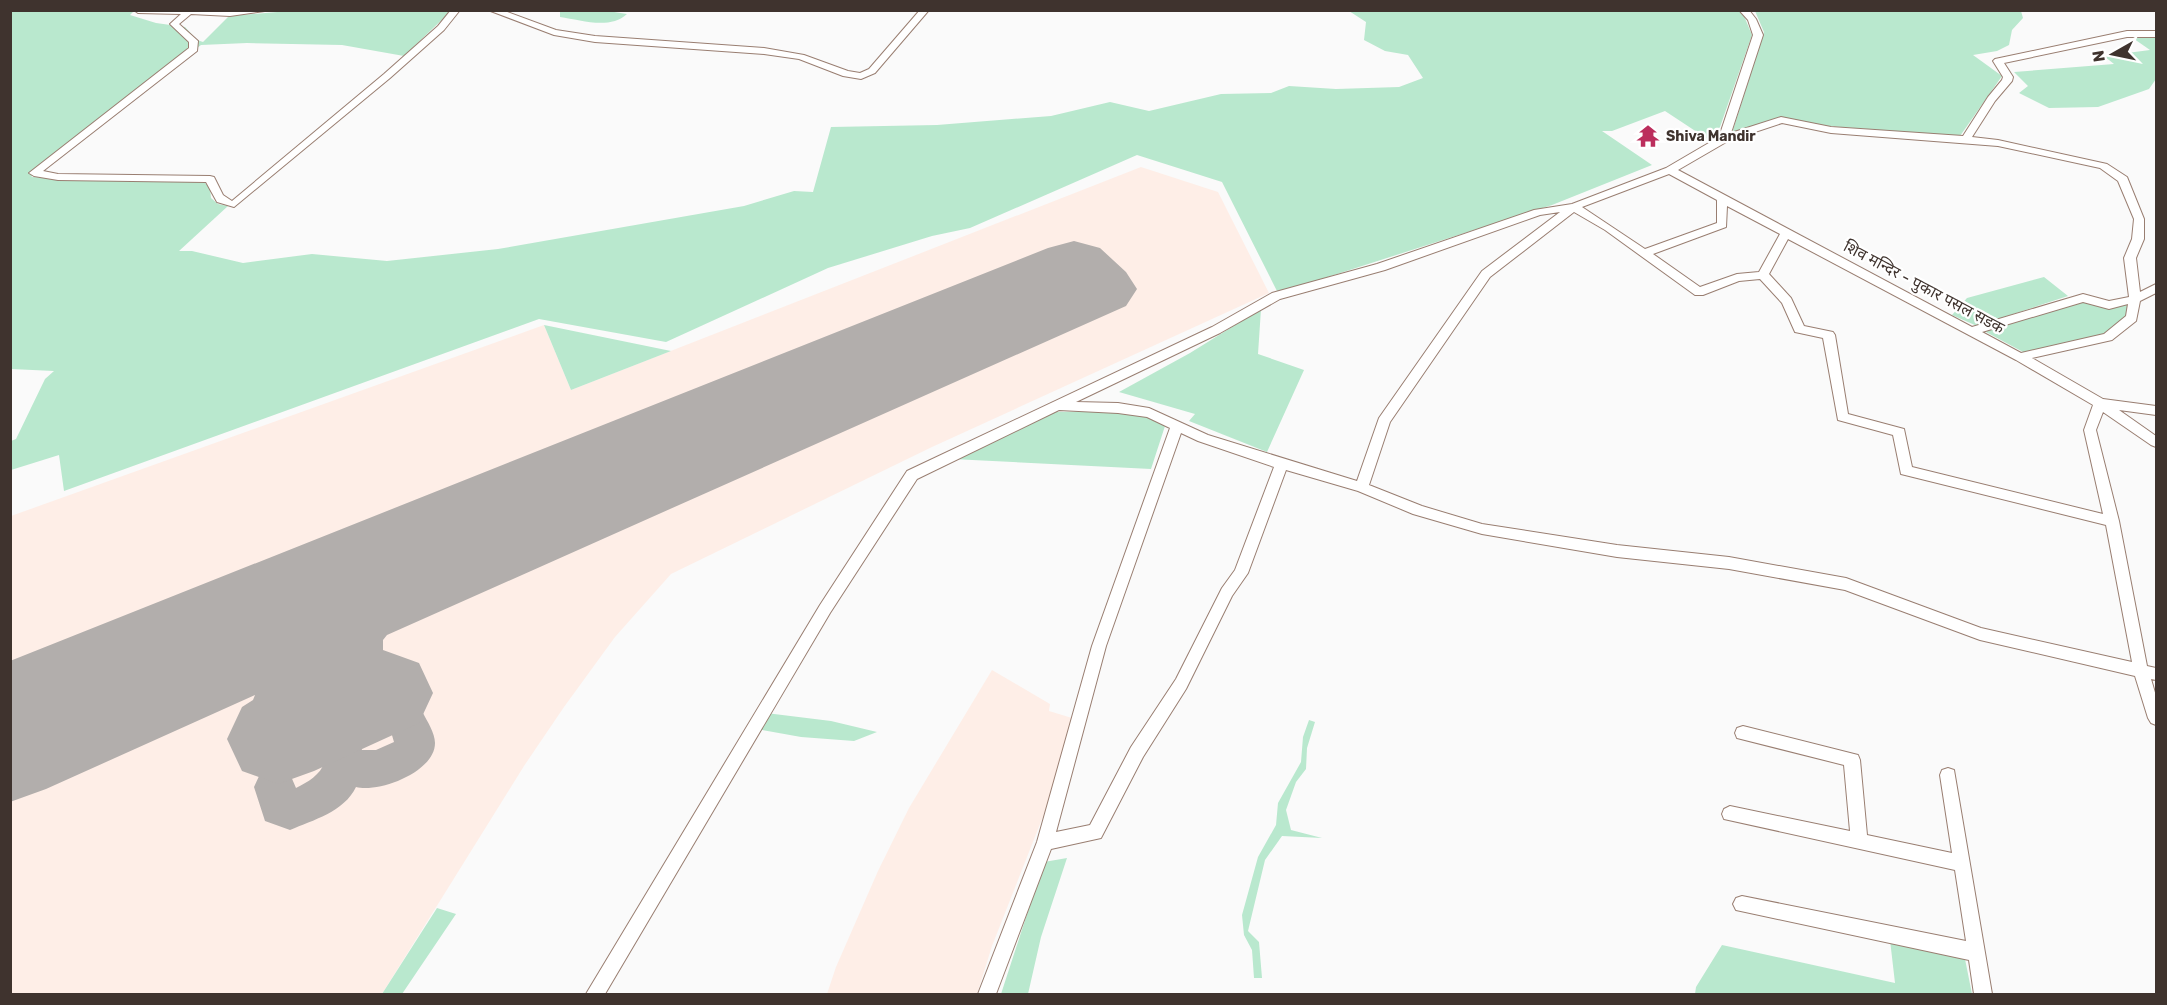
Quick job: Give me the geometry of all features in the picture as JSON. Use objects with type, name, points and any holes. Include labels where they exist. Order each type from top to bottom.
[{"type":"street","points":[[138,10],[188,13],[268,10]]},
{"type":"street","points":[[188,13],[174,24],[193,41],[194,49],[34,173],[58,177],[210,179],[216,187],[218,196],[225,203],[234,204],[387,76],[441,28],[456,10]]},
{"type":"street","points":[[492,10],[554,32],[595,39],[764,51],[801,57],[846,74],[861,76],[872,70],[925,10]]},
{"type":"street","points":[[1724,139],[1758,35],[1752,20],[1743,10]]},
{"type":"street","points":[[1966,139],[1991,99],[2007,81],[2008,77],[1998,61],[2127,34],[2157,34]]},
{"type":"street","points":[[595,994],[825,609],[912,475],[1216,330],[1276,296],[1381,267],[1539,212],[1574,207],[1670,170],[1724,139],[1781,120],[1831,130],[1998,143],[2103,166],[2123,179],[2139,219],[2138,238],[2130,258],[2135,299],[2132,318],[2108,337],[2020,357]]},
{"type":"street","name":"शिव मन्दिर - पुकार पसल सडक","points":[[1670,170],[1879,284],[2020,357],[2100,403],[2157,442]]},
{"type":"street","points":[[1644,253],[1722,225],[1722,197]]},
{"type":"street","points":[[1574,207],[1699,292],[1737,278],[1763,275]]},
{"type":"street","points":[[1362,487],[1384,421],[1486,274],[1574,207]]},
{"type":"street","points":[[1763,275],[1786,232]]},
{"type":"street","points":[[1763,275],[1787,301],[1799,329],[1829,335],[1842,417],[1899,432],[1906,471],[2112,520]]},
{"type":"street","points":[[1973,331],[2083,298],[2109,305],[2135,299],[2157,288]]},
{"type":"street","points":[[2157,410],[2100,403],[2090,430],[2112,520],[2141,671],[2157,718]]},
{"type":"street","points":[[1054,406],[1118,408],[1149,413],[1203,438],[1362,487],[1418,510],[1482,529],[1617,551],[1729,563],[1846,584],[1980,634],[2157,674]]},
{"type":"street","points":[[987,994],[1045,842],[1099,646],[1177,426]]},
{"type":"street","points":[[1045,842],[1095,832],[1137,752],[1181,684],[1227,592],[1241,573],[1282,464]]},
{"type":"street","points":[[1743,733],[1851,760],[1859,839]]},
{"type":"street","points":[[1948,775],[1983,994]]},
{"type":"street","points":[[1730,814],[1859,839],[1962,863]]},
{"type":"street","points":[[1742,904],[1975,952]]},
{"type":"shaded area","points":[[1141,167],[1218,192],[1269,293],[932,447],[671,574],[615,637],[564,707],[524,766],[382,994],[11,994],[11,516],[544,325],[571,390]]},
{"type":"shaded area","points":[[992,670],[1050,704],[1049,711],[1072,718],[1051,796],[992,946],[977,994],[827,994],[836,967],[878,871],[909,808]]},
{"type":"green space","points":[[122,10],[133,12],[130,15],[156,23],[185,27],[197,40],[203,42],[229,16],[300,10],[451,11],[404,56],[342,45],[247,43],[201,45],[31,177],[176,180],[205,183],[210,188],[211,198],[218,204],[228,206],[179,251],[192,251],[243,263],[312,254],[387,261],[498,249],[744,206],[794,191],[813,192],[831,127],[937,125],[1051,116],[1110,102],[1149,111],[1221,94],[1271,93],[1289,86],[1336,89],[1399,87],[1423,78],[1408,55],[1385,51],[1364,40],[1366,22],[1349,11],[1739,11],[1744,16],[1752,35],[1720,127],[1709,140],[1665,111],[1612,131],[1602,131],[1652,165],[1552,205],[1278,293],[1222,182],[1137,155],[970,228],[932,236],[828,268],[666,342],[539,319],[64,491],[59,455],[11,470],[11,441],[16,439],[45,379],[54,371],[11,369],[11,11]]},
{"type":"green space","points":[[552,11],[608,11],[627,14],[612,22],[595,23],[560,17],[560,12]]},
{"type":"green space","points":[[1755,11],[2021,11],[2023,18],[2012,30],[2009,45],[1997,51],[1973,55],[2002,76],[1960,136],[1828,126],[1779,118],[1732,133],[1764,32]]},
{"type":"green space","points":[[2127,34],[2156,35],[2156,79],[2149,89],[2098,107],[2049,108],[2019,93],[2028,86],[2014,72],[2114,64],[2104,56],[2150,50]]},
{"type":"green space","points":[[2044,277],[2068,296],[1977,326],[1952,315],[1967,298]]},
{"type":"green space","points":[[2082,301],[2128,304],[2128,316],[2104,334],[2025,353],[1984,331]]},
{"type":"green space","points":[[1261,309],[1258,354],[1304,370],[1267,452],[1189,421],[1195,414],[1119,392],[1190,353]]},
{"type":"green space","points":[[544,325],[671,351],[571,390]]},
{"type":"green space","points":[[1119,411],[1148,417],[1165,426],[1151,469],[952,459],[1046,412]]},
{"type":"green space","points":[[766,713],[831,721],[877,732],[854,741],[801,737],[757,729]]},
{"type":"green space","points":[[1309,720],[1315,722],[1307,748],[1306,769],[1296,782],[1286,810],[1291,830],[1322,838],[1282,836],[1265,860],[1248,931],[1259,942],[1262,978],[1254,978],[1252,950],[1244,935],[1242,915],[1258,857],[1276,825],[1278,803],[1301,762],[1303,737]]},
{"type":"green space","points":[[1067,858],[1041,937],[1028,994],[1001,994],[1044,862]]},
{"type":"green space","points":[[437,908],[456,914],[402,994],[382,994]]},
{"type":"green space","points":[[1890,940],[1965,959],[1972,994],[1695,994],[1696,987],[1722,945],[1895,983]]},
{"type":"taxiway","points":[[313,648],[313,638],[318,622],[328,606],[349,588],[454,543]]},
{"type":"taxiway","points":[[117,685],[242,634],[261,629],[291,630],[307,640],[313,648]]},
{"type":"taxiway","points":[[313,648],[345,760]]},
{"type":"taxiway","points":[[345,760],[356,769],[369,770],[383,767],[406,756],[411,753],[415,745],[409,725]]},
{"type":"taxiway","points":[[275,787],[280,807],[290,810],[317,798],[333,786],[339,779],[345,760]]},
{"type":"runway","points":[[10,706],[1074,264],[1100,289],[354,608],[345,618],[335,636],[334,645],[345,686],[358,694],[384,693],[278,739],[289,732],[302,715],[304,695],[294,661],[283,653],[270,651],[243,656],[10,756]]},
{"type":"place","name":"Shiva Mandir","points":[[1648,136]]}]
